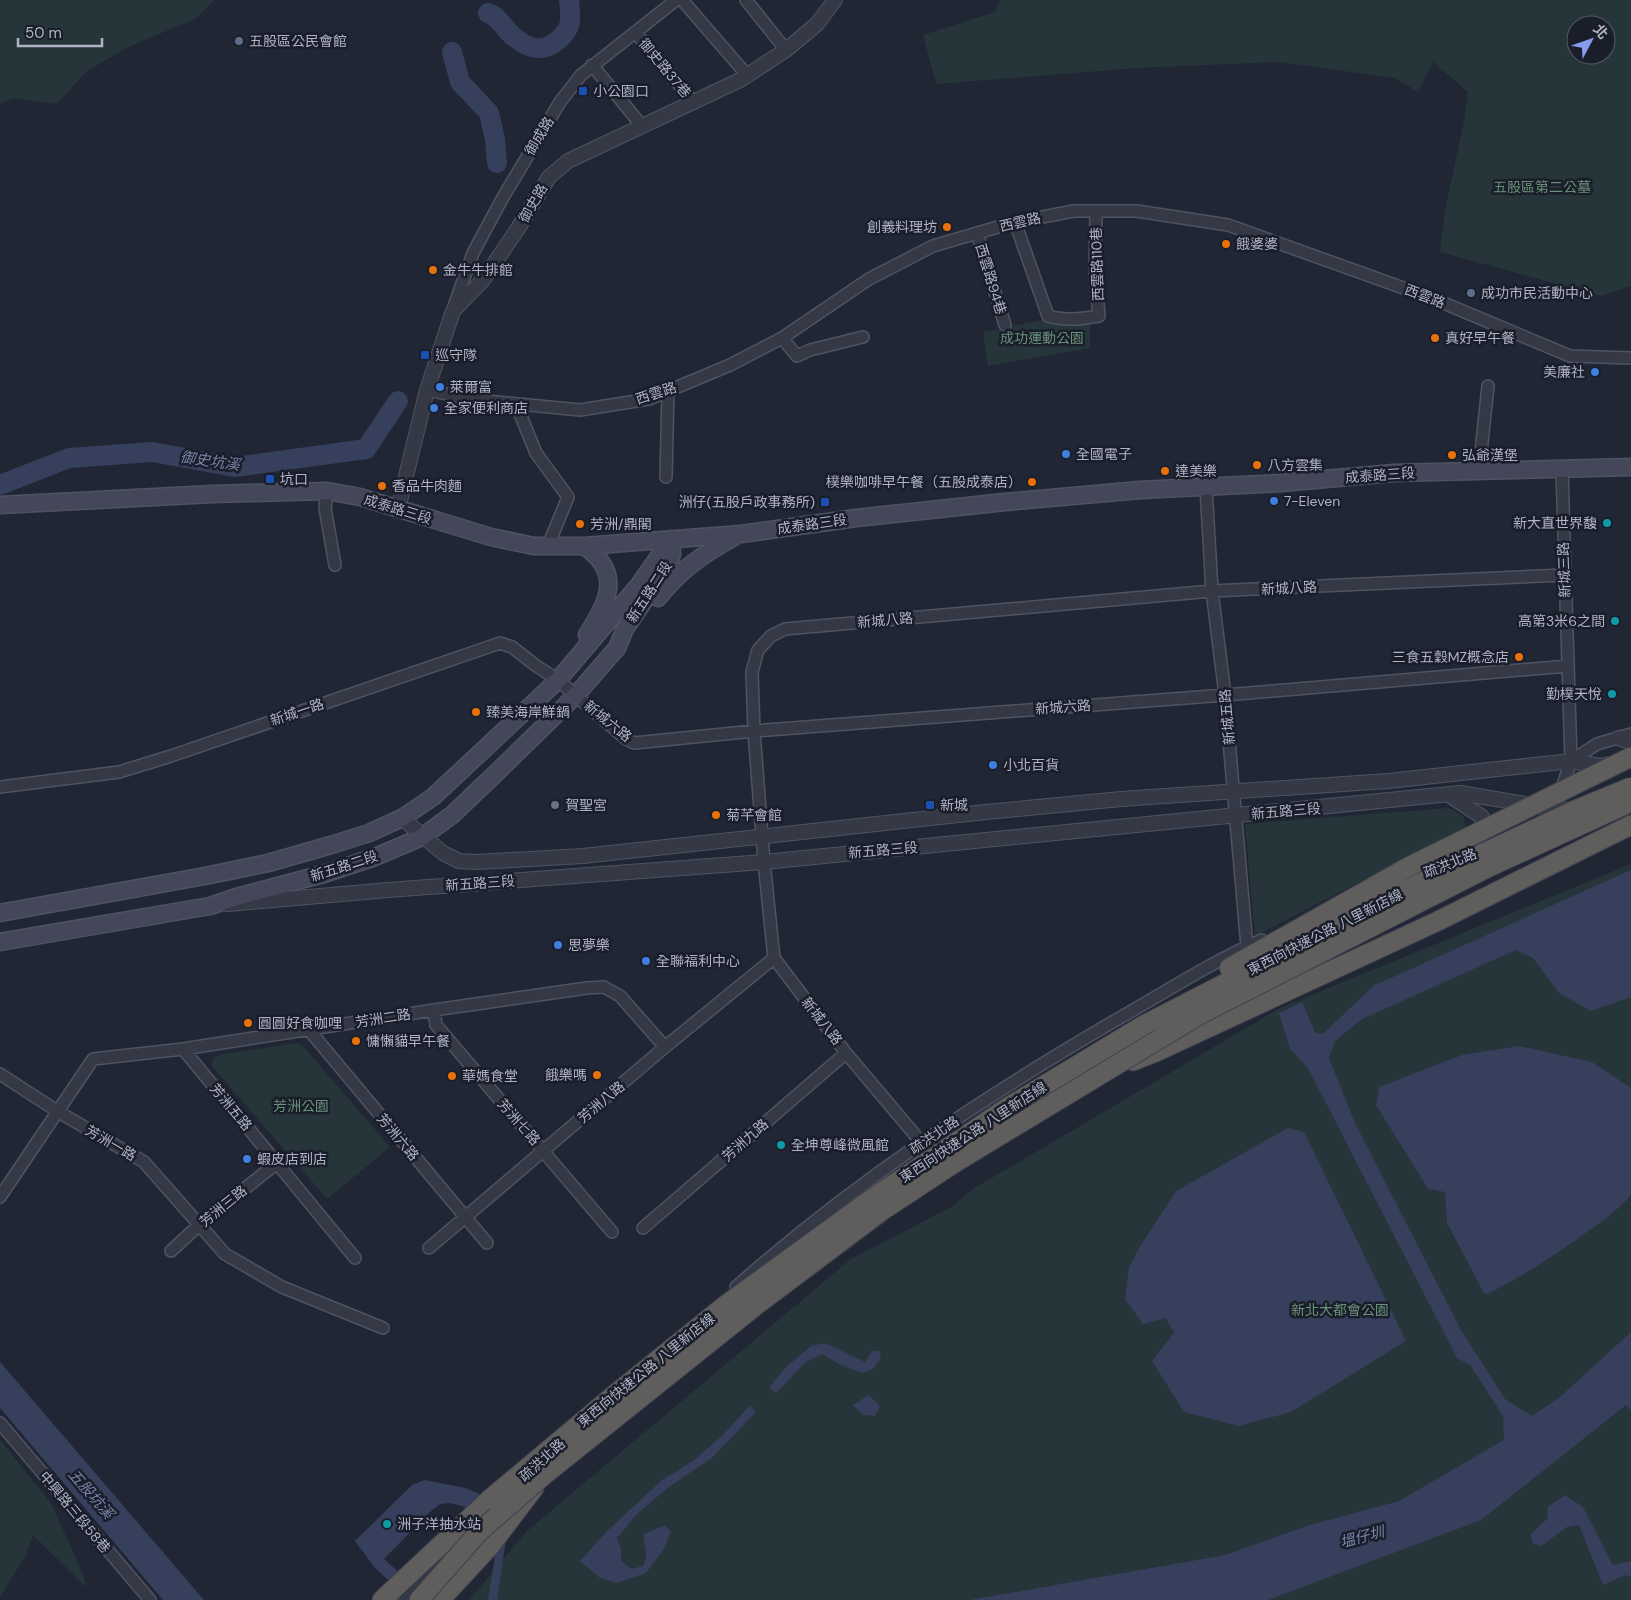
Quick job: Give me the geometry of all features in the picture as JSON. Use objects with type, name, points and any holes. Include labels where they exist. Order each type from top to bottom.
[{"type":"highway","points":[[1144,1025],[1207,980],[1410,866],[1631,758]]},
{"type":"highway","name":"東西向快速公路 八里新店線","points":[[399,1600],[490,1500],[614,1395],[735,1298],[870,1200],[1008,1107],[1144,1025],[1420,883],[1575,810],[1631,788]]},
{"type":"highway","name":"東西向快速公路 八里新店線","points":[[420,1600],[479,1532],[544,1475],[754,1307],[884,1210],[956,1162],[1199,1016],[1489,867],[1631,802]]},
{"type":"highway","points":[[1108,1071],[1156,1052],[1438,921],[1631,825]]},
{"type":"highway","points":[[440,1600],[490,1546],[544,1475]]},
{"type":"highway","points":[[382,1600],[490,1500]]},
{"type":"main road","name":"成泰路三段","points":[[0,504],[221,493],[327,491],[360,497],[491,537],[534,546],[585,546],[740,534],[856,518],[1140,490],[1394,473],[1631,467]]},
{"type":"main road","points":[[617,648],[669,584],[682,571],[704,554],[740,534]]},
{"type":"main road","name":"新五路二段","points":[[0,942],[210,906],[367,860],[422,836],[452,815],[486,783],[576,695],[617,648],[625,629],[668,566],[672,554],[671,539]]},
{"type":"main road","name":"新五路二段","points":[[0,913],[268,863],[369,833],[402,818],[433,797],[558,680],[639,585],[671,539]]},
{"type":"main road","points":[[558,680],[595,622],[609,589],[608,575],[602,563],[585,546]]},
{"type":"street","name":"御成路","points":[[453,310],[473,253],[502,199],[560,102],[581,75],[592,65],[676,0]]},
{"type":"street","points":[[682,0],[748,75]]},
{"type":"street","points":[[746,0],[786,50]]},
{"type":"street","name":"御史路","points":[[398,509],[427,390],[453,310],[482,280],[518,230],[548,177],[568,161],[694,103],[748,75],[786,50],[817,24],[828,3]]},
{"type":"street","name":"御史路37巷","points":[[635,32],[694,103]]},
{"type":"street","points":[[592,65],[642,126]]},
{"type":"street","name":"西雲路","points":[[427,390],[477,400],[580,410],[649,399],[730,365],[782,338],[869,279],[933,246],[1016,222],[1074,211],[1138,211],[1228,225],[1434,299],[1570,356],[1631,358]]},
{"type":"street","name":"西雲路110巷","points":[[1016,222],[1048,316],[1085,319],[1099,316],[1094,272],[1096,211]]},
{"type":"street","name":"西雲路94巷","points":[[977,233],[1005,324]]},
{"type":"street","points":[[782,338],[798,356],[810,350],[863,337]]},
{"type":"street","points":[[1478,471],[1488,386]]},
{"type":"street","points":[[666,477],[668,391]]},
{"type":"street","points":[[516,404],[536,453],[568,497],[548,546]]},
{"type":"street","name":"新城三路","points":[[1562,470],[1571,761]]},
{"type":"street","name":"新城五路","points":[[1206,487],[1212,591],[1225,695],[1247,947]]},
{"type":"street","points":[[327,491],[325,508],[335,565]]},
{"type":"street","name":"新城八路","points":[[921,1142],[846,1053],[774,958],[764,862],[754,731],[752,672],[758,650],[771,636],[785,629],[1212,591],[1564,575]]},
{"type":"street","name":"新城一路","points":[[0,787],[120,772],[500,643],[512,647],[576,695]]},
{"type":"street","name":"新城六路","points":[[576,695],[634,743],[754,731],[1225,695],[1568,666]]},
{"type":"street","points":[[1571,761],[1597,744],[1627,738]]},
{"type":"street","points":[[1571,761],[1600,766],[1631,758]]},
{"type":"street","name":"新五路三段","points":[[402,818],[444,853],[458,861],[477,862],[584,856],[1121,799],[1388,780],[1571,761]]},
{"type":"street","name":"疏洪北路","points":[[404,1600],[527,1472],[590,1419],[754,1272],[853,1192],[921,1142],[1076,1044],[1247,947],[1481,850],[1539,830],[1555,809],[1571,761]]},
{"type":"street","name":"新五路三段","points":[[210,906],[388,890],[764,862],[1460,793],[1555,809]]},
{"type":"street","points":[[1449,795],[1482,817],[1488,831],[1481,850]]},
{"type":"street","points":[[1555,809],[1621,811],[1631,807]]},
{"type":"street","name":"芳洲八路","points":[[429,1248],[665,1047],[774,958]]},
{"type":"street","name":"芳洲二路","points":[[0,1197],[92,1059],[183,1049],[434,1010],[604,987],[620,996],[665,1047]]},
{"type":"street","name":"芳洲七路","points":[[434,1010],[436,1026],[612,1232]]},
{"type":"street","name":"芳洲六路","points":[[309,1030],[487,1243]]},
{"type":"street","name":"芳洲五路","points":[[183,1049],[355,1258]]},
{"type":"street","name":"芳洲九路","points":[[643,1228],[846,1053]]},
{"type":"street","name":"芳洲一路","points":[[0,1074],[57,1111],[144,1162],[225,1254],[282,1287],[383,1328]]},
{"type":"street","name":"芳洲三路","points":[[171,1251],[277,1163]]},
{"type":"street","name":"中興路三段58巷","points":[[0,1423],[150,1600]]},
{"type":"street","points":[[420,1600],[426,1577]]},
{"type":"green space","points":[[0,0],[214,0],[195,19],[126,48],[86,72],[57,104],[12,98],[0,105]]},
{"type":"green space","name":"五股區第二公墓","points":[[1000,0],[1631,0],[1631,286],[1601,296],[1440,252],[1445,210],[1464,122],[1468,92],[1433,62],[1418,92],[1395,78],[1278,62],[1137,68],[936,84],[923,35],[995,12]]},
{"type":"green space","name":"成功運動公園","points":[[1047,319],[1090,321],[1090,348],[988,366],[983,332]]},
{"type":"green space","points":[[1449,808],[1463,816],[1466,827],[1255,936],[1245,824]]},
{"type":"green space","name":"新北大都會公園","points":[[1631,864],[1631,1600],[469,1600],[527,1531],[851,1259],[951,1207],[973,1189],[1280,1008]]},
{"type":"green space","name":"芳洲公園","points":[[295,1043],[305,1048],[390,1147],[327,1199],[212,1066],[213,1058],[218,1055]]},
{"type":"green space","points":[[0,1440],[51,1503],[83,1574],[87,1588],[33,1535],[26,1555],[0,1597]]},
{"type":"water","name":"塭仔圳","points":[[1631,870],[1631,997],[1591,1011],[1559,993],[1533,958],[1516,950],[1362,1019],[1335,1041],[1329,1058],[1355,1123],[1461,1330],[1505,1399],[1532,1416],[1561,1396],[1631,1332],[1631,1411],[1626,1405],[1481,1520],[1268,1600],[970,1600],[1225,1555],[1310,1525],[1399,1501],[1504,1440],[1503,1416],[1470,1365],[1457,1358],[1308,1068],[1290,1049],[1279,1013],[1302,1002],[1315,1032],[1323,1034],[1373,986]]},
{"type":"water","points":[[1519,1046],[1592,1062],[1631,1088],[1631,1195],[1619,1208],[1555,1254],[1521,1276],[1485,1295],[1447,1223],[1445,1192],[1428,1189],[1376,1105],[1379,1087],[1462,1055]]},
{"type":"water","points":[[1288,1128],[1304,1132],[1406,1341],[1291,1412],[1239,1426],[1184,1412],[1152,1361],[1174,1333],[1166,1318],[1143,1324],[1125,1299],[1129,1267],[1176,1191]]},
{"type":"water","points":[[825,1343],[865,1362],[872,1351],[879,1351],[881,1358],[873,1369],[861,1373],[841,1365],[822,1354],[805,1363],[776,1393],[769,1388],[784,1369],[811,1346]]},
{"type":"water","name":"五股坑溪","points":[[0,1362],[204,1600],[163,1600],[0,1408]]},
{"type":"water","points":[[869,1395],[880,1406],[875,1416],[863,1415],[853,1405]]},
{"type":"water","points":[[750,1405],[756,1412],[712,1458],[669,1487],[636,1515],[617,1538],[621,1549],[621,1560],[631,1569],[643,1566],[645,1561],[644,1534],[665,1525],[671,1532],[664,1549],[646,1573],[617,1583],[600,1578],[580,1561],[607,1531],[661,1481],[694,1460],[723,1435]]},
{"type":"water","points":[[424,1480],[466,1488],[488,1498],[508,1526],[497,1600],[488,1600],[499,1531],[484,1512],[450,1503],[440,1504],[384,1559],[430,1600],[410,1600],[375,1568],[355,1541],[412,1485]]},
{"type":"water","points":[[1565,1495],[1583,1507],[1613,1565],[1631,1561],[1631,1577],[1625,1575],[1603,1585],[1579,1525],[1567,1527],[1541,1546],[1532,1543],[1531,1534],[1547,1519],[1548,1507]]},
{"type":"waterway","name":"御史坑溪","points":[[488,13],[496,17],[518,40],[534,48],[540,48],[551,45],[566,32],[570,23],[569,0]]},
{"type":"waterway","name":"御史坑溪","points":[[452,52],[460,82],[489,113],[495,139],[497,163]]},
{"type":"waterway","name":"御史坑溪","points":[[0,485],[69,458],[152,452],[235,467],[366,449],[398,401]]},
{"type":"place","name":"五股區公民會館","points":[[239,41]]},
{"type":"place","name":"小公園口","points":[[583,91]]},
{"type":"place","name":"創義料理坊","points":[[947,227]]},
{"type":"place","name":"餓婆婆","points":[[1226,244]]},
{"type":"place","name":"金牛牛排館","points":[[433,270]]},
{"type":"place","name":"成功市民活動中心","points":[[1471,293]]},
{"type":"place","name":"真好早午餐","points":[[1435,338]]},
{"type":"place","name":"巡守隊","points":[[425,355]]},
{"type":"place","name":"美廉社","points":[[1595,372]]},
{"type":"place","name":"萊爾富","points":[[440,387]]},
{"type":"place","name":"全家便利商店","points":[[434,408]]},
{"type":"place","name":"全國電子","points":[[1066,454]]},
{"type":"place","name":"弘爺漢堡","points":[[1452,455]]},
{"type":"place","name":"八方雲集","points":[[1257,465]]},
{"type":"place","name":"達美樂","points":[[1165,471]]},
{"type":"place","name":"坑口","points":[[270,479]]},
{"type":"place","name":"樸樂咖啡早午餐（五股成泰店）","points":[[1032,482]]},
{"type":"place","name":"香品牛肉麵","points":[[382,486]]},
{"type":"place","name":"7-Eleven","points":[[1274,501]]},
{"type":"place","name":"洲仔(五股戶政事務所)","points":[[825,502]]},
{"type":"place","name":"新大直世界馥","points":[[1607,523]]},
{"type":"place","name":"芳洲/鼎閣","points":[[580,524]]},
{"type":"place","name":"高第3米6之間","points":[[1615,621]]},
{"type":"place","name":"三食五穀MZ概念店","points":[[1519,657]]},
{"type":"place","name":"勤樸天悅","points":[[1612,694]]},
{"type":"place","name":"臻美海岸鮮鍋","points":[[476,712]]},
{"type":"place","name":"小北百貨","points":[[993,765]]},
{"type":"place","name":"賀聖宮","points":[[555,805]]},
{"type":"place","name":"新城","points":[[930,805]]},
{"type":"place","name":"菊芊會館","points":[[716,815]]},
{"type":"place","name":"思夢樂","points":[[558,945]]},
{"type":"place","name":"全聯福利中心","points":[[646,961]]},
{"type":"place","name":"圓圓好食咖哩","points":[[248,1023]]},
{"type":"place","name":"慵懶貓早午餐","points":[[356,1041]]},
{"type":"place","name":"餓樂嗎","points":[[597,1075]]},
{"type":"place","name":"華媽食堂","points":[[452,1076]]},
{"type":"place","name":"全坤尊峰微風館","points":[[781,1145]]},
{"type":"place","name":"蝦皮店到店","points":[[247,1159]]},
{"type":"place","name":"洲子洋抽水站","points":[[387,1524]]}]
